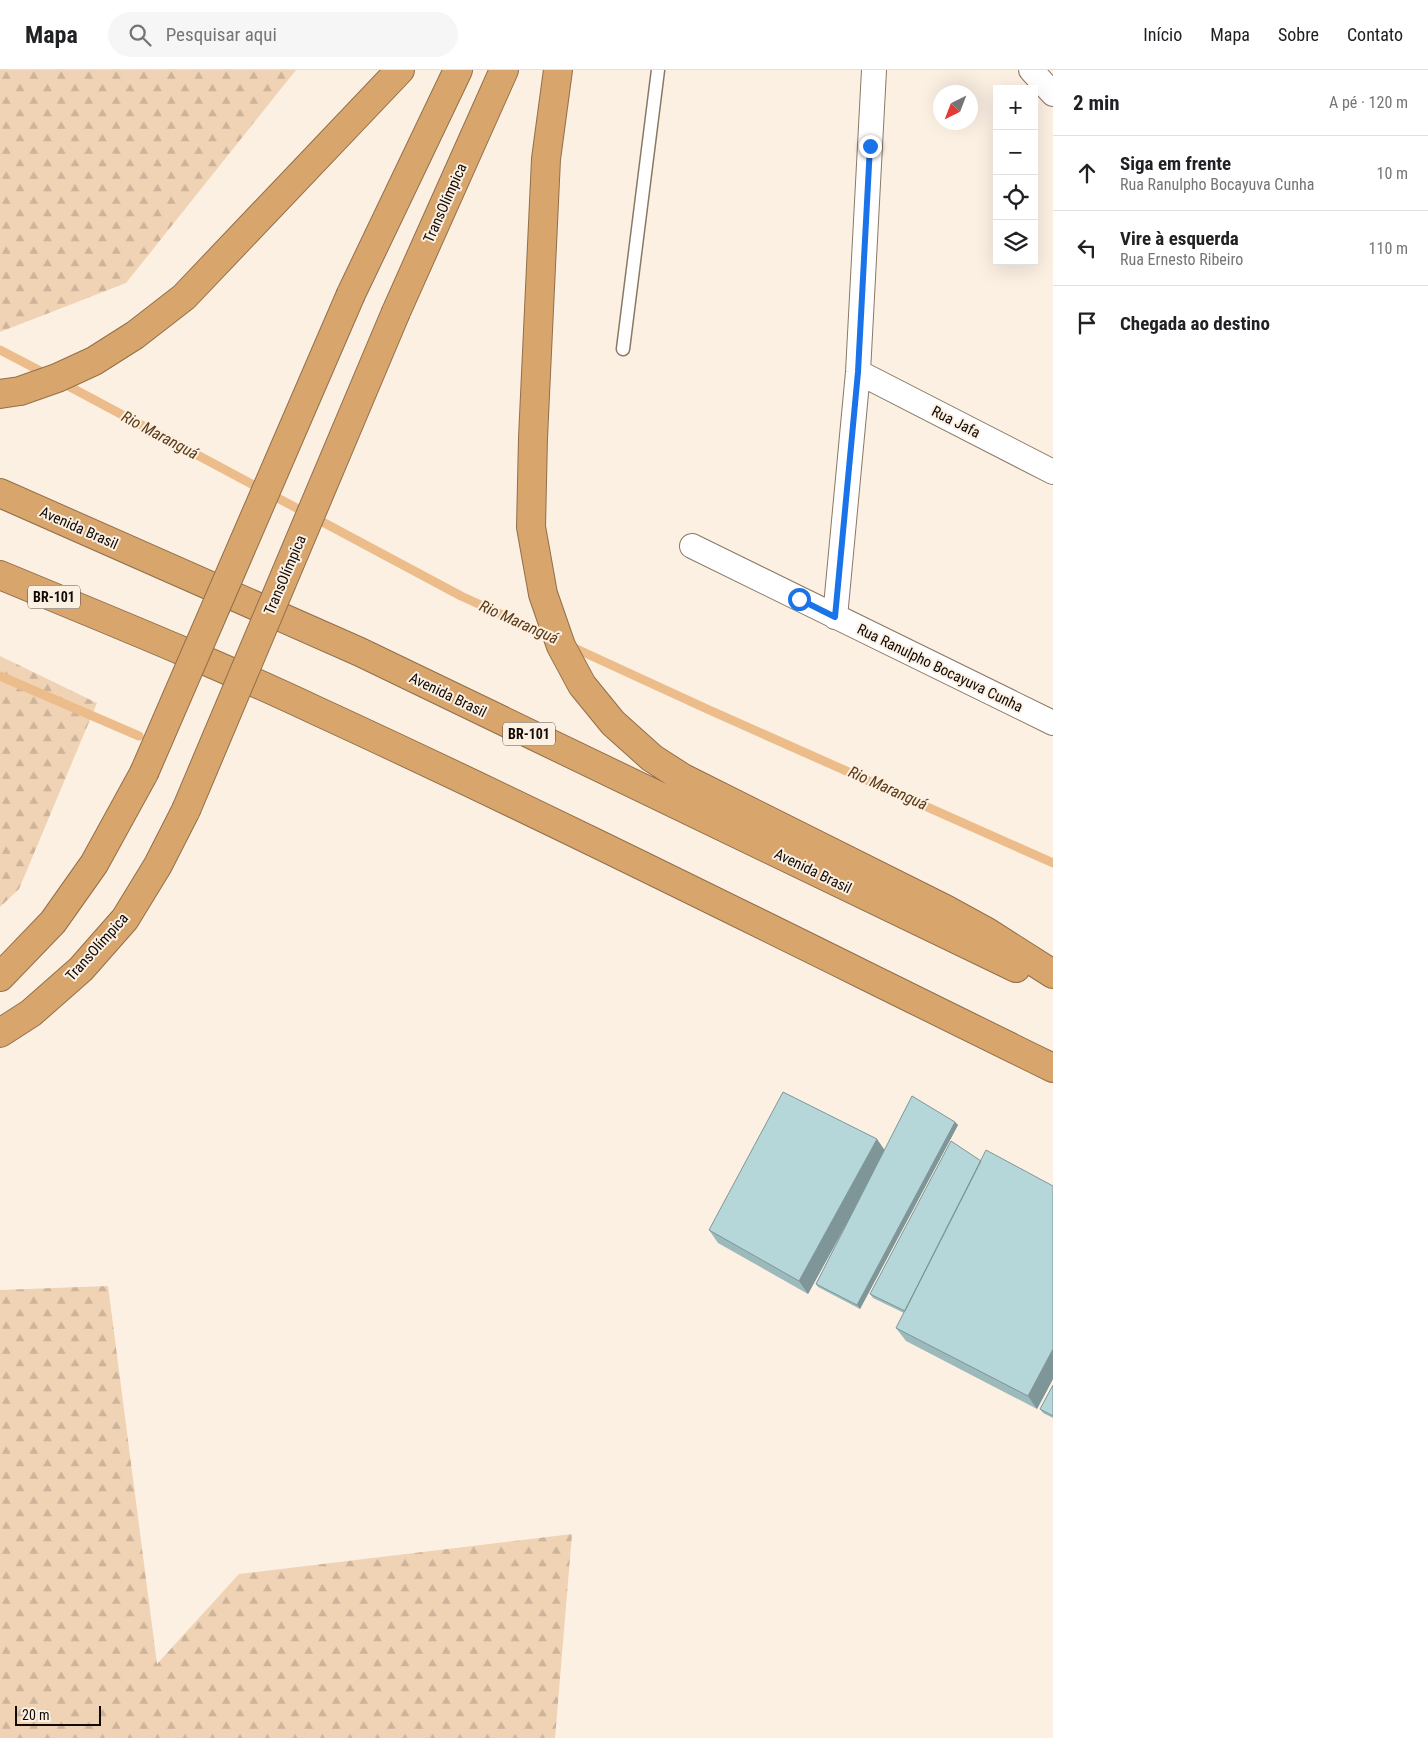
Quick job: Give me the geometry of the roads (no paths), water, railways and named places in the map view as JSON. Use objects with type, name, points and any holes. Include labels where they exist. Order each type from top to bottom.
[{"type":"highway","points":[[0,394],[20,390],[57,378],[94,361],[136,335],[184,297],[400,70]]},
{"type":"highway","points":[[0,977],[53,922],[94,864],[144,773],[351,294],[458,70]]},
{"type":"highway","name":"TransOlímpica","points":[[0,1033],[31,1013],[82,969],[125,919],[158,865],[186,810],[396,312],[504,70]]},
{"type":"highway","points":[[558,70],[546,159],[533,438],[531,527],[543,594],[561,646],[582,685],[612,723],[652,758],[683,778],[945,909],[987,932],[1053,974]]},
{"type":"highway","name":"Avenida Brasil","points":[[0,493],[360,652],[1053,986]]},
{"type":"highway","name":"BR-101","points":[[0,575],[107,619],[324,714],[578,835],[1053,1068]]},
{"type":"highway","points":[[0,595],[58,618],[107,619]]},
{"type":"street","points":[[835,617],[858,372],[874,70]]},
{"type":"street","points":[[1031,70],[1053,94]]},
{"type":"street","name":"Rua Jafa","points":[[858,372],[1053,472]]},
{"type":"street","name":"Rua Ranulpho Bocayuva Cunha","points":[[692,546],[1053,723]]},
{"type":"lane","points":[[623,349],[658,70]]},
{"type":"waterway","name":"Rio Maranguá","points":[[0,350],[48,375]]},
{"type":"waterway","name":"Rio Maranguá","points":[[59,381],[461,596],[551,637]]},
{"type":"waterway","name":"Rio Maranguá","points":[[570,646],[1053,863]]},
{"type":"waterway","points":[[0,676],[139,736]]}]
